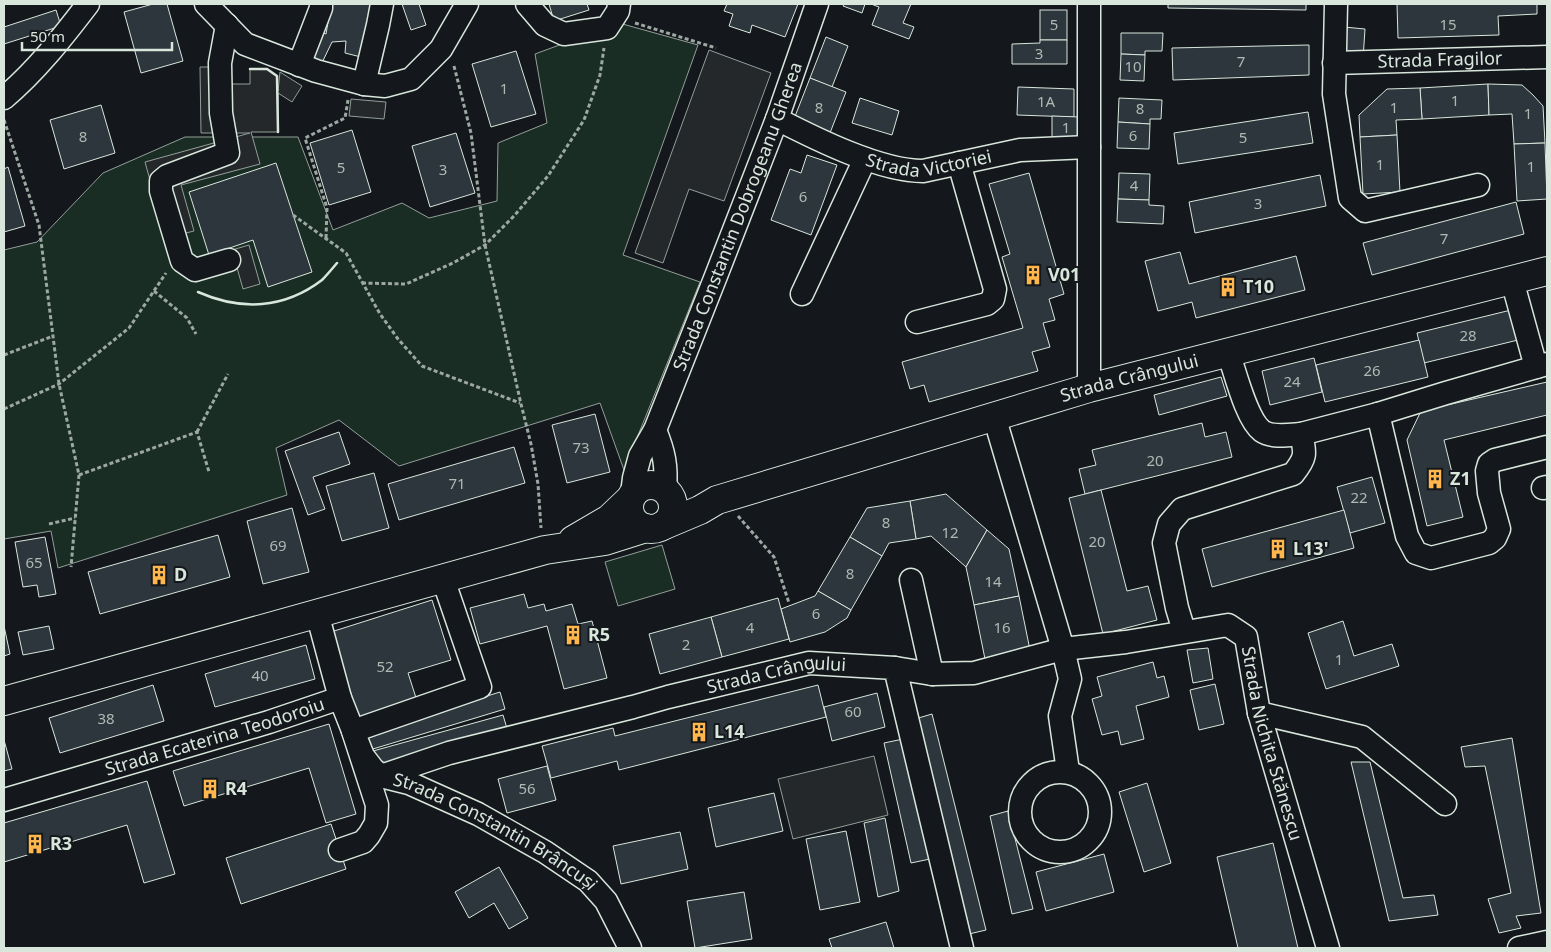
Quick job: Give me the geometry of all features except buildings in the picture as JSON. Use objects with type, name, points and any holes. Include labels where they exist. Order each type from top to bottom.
[{"type":"main road","name":"Strada Crângului","points":[[654,527],[700,510],[724,498],[1089,388],[1547,271]]},
{"type":"main road","points":[[4,701],[553,549],[605,541],[654,527],[671,515],[673,508],[667,492],[653,484],[642,486],[609,519],[553,549]]},
{"type":"main road","name":"Strada Crângului","points":[[667,492],[724,498]]},
{"type":"main road","points":[[631,497],[628,506],[631,518],[635,523],[654,527]]},
{"type":"street","points":[[4,98],[27,79],[88,4]]},
{"type":"street","points":[[206,4],[245,44],[300,65],[357,82],[385,86],[411,80],[447,40],[467,4]]},
{"type":"street","points":[[300,65],[322,8],[321,4]]},
{"type":"street","points":[[357,82],[378,25],[382,4]]},
{"type":"street","points":[[527,4],[545,25],[564,34],[613,16]]},
{"type":"street","name":"Strada Constantin Dobrogeanu Gherea","points":[[631,497],[640,456],[655,430],[777,119],[818,4]]},
{"type":"street","points":[[1089,4],[1089,388]]},
{"type":"street","points":[[1336,4],[1334,94],[1350,198],[1365,211],[1478,185]]},
{"type":"street","points":[[227,25],[220,63],[221,113],[228,153],[167,176],[161,181],[161,191],[182,261],[194,270],[229,260]]},
{"type":"street","name":"Strada Fragilor","points":[[1334,62],[1547,57]]},
{"type":"street","name":"Strada Victoriei","points":[[777,119],[865,159],[912,171],[923,171],[1020,150],[1089,147]]},
{"type":"street","points":[[802,294],[865,159]]},
{"type":"street","points":[[917,322],[987,304],[993,298],[995,289],[959,163]]},
{"type":"street","points":[[1228,352],[1249,414],[1262,431],[1275,435],[1301,434],[1378,414],[1542,365],[1512,280]]},
{"type":"street","points":[[1378,414],[1406,536],[1416,553],[1431,558],[1489,543],[1495,538],[1498,529],[1489,493],[1487,471],[1489,464],[1495,460],[1547,447]]},
{"type":"street","points":[[994,416],[1063,649],[1070,679],[1060,716],[1068,771]]},
{"type":"street","points":[[655,430],[663,449],[667,492]]},
{"type":"street","points":[[1184,631],[1177,608],[1164,543],[1168,524],[1182,509],[1292,474],[1300,465],[1305,452],[1301,434]]},
{"type":"street","points":[[340,850],[362,842],[376,823],[377,806],[353,730],[480,687],[443,579]]},
{"type":"street","points":[[911,580],[932,674]]},
{"type":"street","name":"Strada Ecaterina Teodoroiu","points":[[4,800],[269,722],[340,698],[317,613]]},
{"type":"street","name":"Strada Nichita Stănescu","points":[[932,674],[974,673],[1063,649],[1126,642],[1228,625],[1246,637],[1259,713],[1328,948]]},
{"type":"street","name":"Strada Crângului","points":[[381,776],[449,753],[810,663],[895,668],[932,674]]},
{"type":"street","points":[[895,668],[962,948]]},
{"type":"street","name":"Strada Constantin Brâncuși","points":[[340,698],[363,756],[381,776],[409,782],[478,814],[545,852],[588,881],[606,901],[630,948]]},
{"type":"street","points":[[1259,713],[1362,737],[1445,804]]},
{"type":"street","points":[[1519,948],[1547,942]]},
{"type":"path","points":[[362,283],[406,284],[485,246],[514,216],[548,176],[584,120],[600,75],[613,16],[716,48]]},
{"type":"path","points":[[447,40],[471,133],[485,246],[532,444],[538,484],[541,532],[553,549]]},
{"type":"path","points":[[326,238],[327,208],[305,138],[345,118],[357,82]]},
{"type":"path","points":[[4,120],[39,225],[59,384],[79,475],[71,568]]},
{"type":"path","points":[[293,214],[346,253],[384,320],[422,366],[521,404]]},
{"type":"path","points":[[4,409],[59,384],[129,328],[179,254]]},
{"type":"path","points":[[154,291],[187,318],[196,334]]},
{"type":"path","points":[[4,355],[53,336]]},
{"type":"path","points":[[79,475],[197,432],[228,374]]},
{"type":"path","points":[[197,432],[210,472]]},
{"type":"path","points":[[724,498],[774,558],[789,603]]},
{"type":"path","points":[[49,524],[75,518]]},
{"type":"green space","points":[[619,23],[698,45],[623,255],[700,282],[624,470],[600,403],[399,466],[339,420],[276,448],[287,495],[58,568],[51,531],[4,539],[4,250],[37,242],[103,173],[185,137],[298,137],[333,230],[402,203],[429,218],[497,201],[498,143],[547,123],[535,54]]},
{"type":"green space","points":[[662,545],[675,589],[618,606],[605,562]]},
{"type":"shaded area","points":[[709,50],[771,73],[724,201],[689,189],[663,263],[635,253]]},
{"type":"shaded area","points":[[200,67],[224,67],[225,84],[250,84],[250,69],[267,69],[277,76],[278,91],[280,72],[302,86],[292,102],[278,93],[278,132],[251,132],[260,164],[181,185],[194,231],[166,238],[145,162],[250,133],[201,133]]},
{"type":"shaded area","points":[[351,99],[386,102],[384,119],[349,116]]},
{"type":"shaded area","points":[[249,245],[260,284],[243,289],[232,250]]},
{"type":"shaded area","points":[[874,756],[888,815],[793,839],[778,779]]},
{"type":"wall","points":[[250,69],[267,69],[277,76],[278,132]]},
{"type":"wall","points":[[198,292],[230,302],[246,304],[277,302],[308,290],[322,280],[337,263]]},
{"type":"place","name":"V01","points":[[1033,275]]},
{"type":"place","name":"T10","points":[[1228,287]]},
{"type":"place","name":"Z1","points":[[1435,479]]},
{"type":"place","name":"L13'","points":[[1278,549]]},
{"type":"place","name":"D","points":[[159,575]]},
{"type":"place","name":"R5","points":[[573,635]]},
{"type":"place","name":"L14","points":[[699,732]]},
{"type":"place","name":"R4","points":[[210,789]]},
{"type":"place","name":"R3","points":[[35,844]]}]
